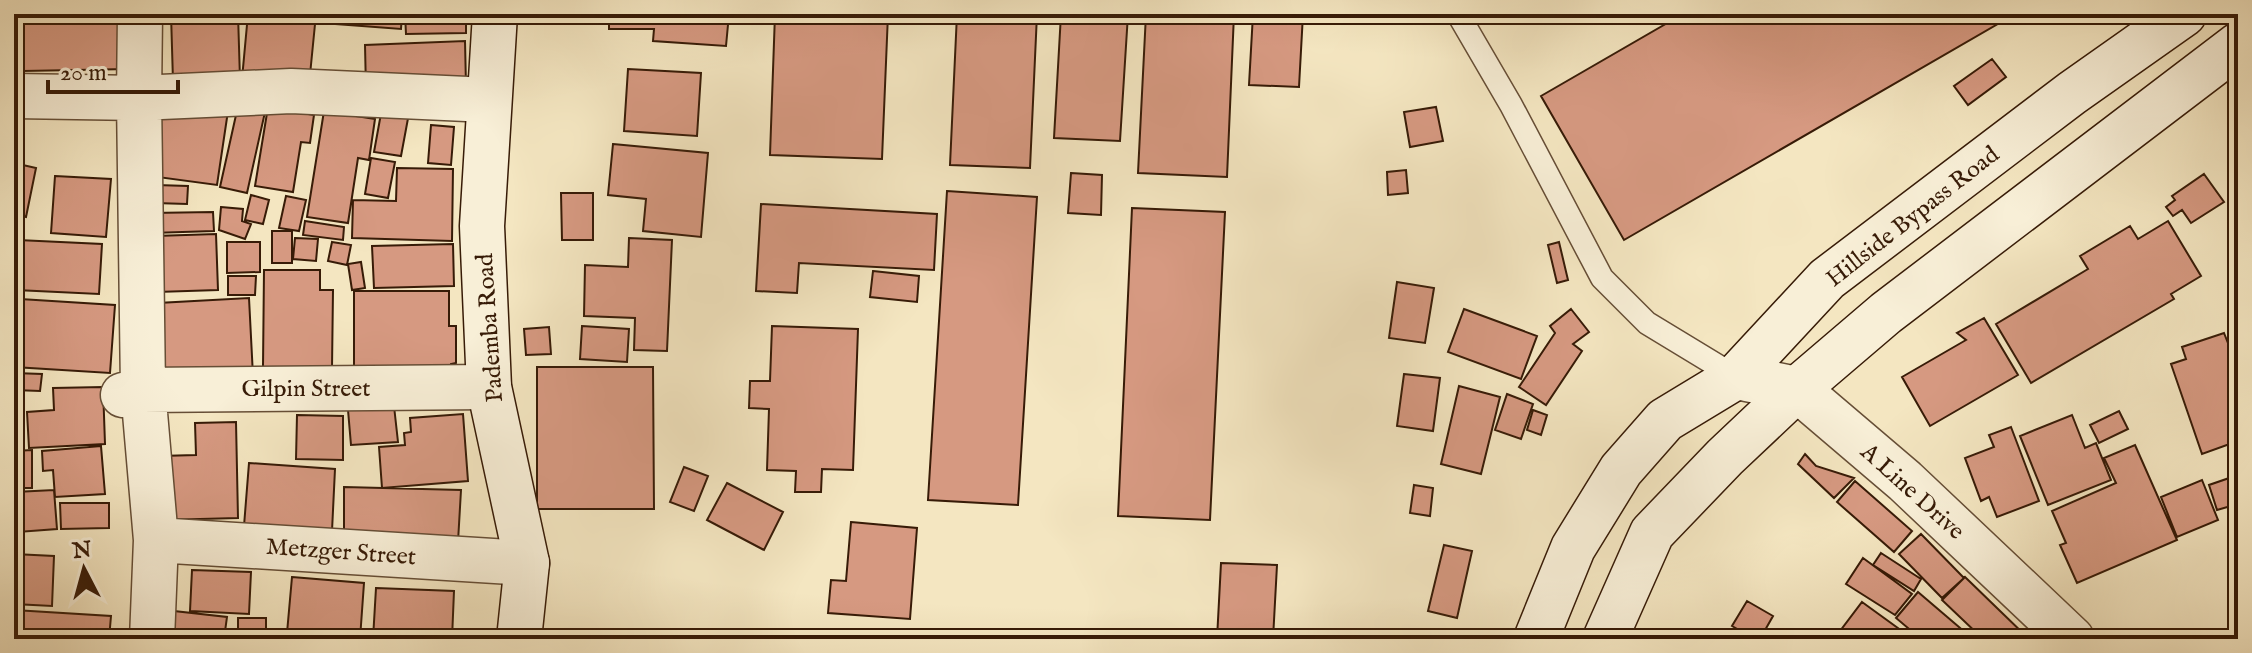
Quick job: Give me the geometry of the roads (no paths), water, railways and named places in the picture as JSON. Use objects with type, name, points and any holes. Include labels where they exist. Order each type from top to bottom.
[{"type":"main road","points":[[140,14],[133,392],[156,540],[152,639]]},
{"type":"main road","name":"Pademba Road","points":[[495,14],[482,226],[489,387],[527,563],[519,639]]},
{"type":"main road","name":"Hillside Bypass Road","points":[[1536,639],[1573,548],[1621,470],[1665,420],[1736,377],[1827,279],[2072,93],[2184,14]]},
{"type":"main road","points":[[1605,639],[1652,533],[1725,457],[1797,389],[1886,313],[2238,45]]},
{"type":"main road","points":[[14,96],[139,98],[291,91],[489,100]]},
{"type":"main road","name":"A Line Drive","points":[[1736,377],[1797,389],[1905,481],[2072,639]]},
{"type":"main road","name":"Gilpin Street","points":[[133,392],[489,387]]},
{"type":"main road","name":"Metzger Street","points":[[156,540],[527,563]]},
{"type":"lane","points":[[1458,14],[1511,105],[1602,278],[1647,323],[1736,377]]}]
